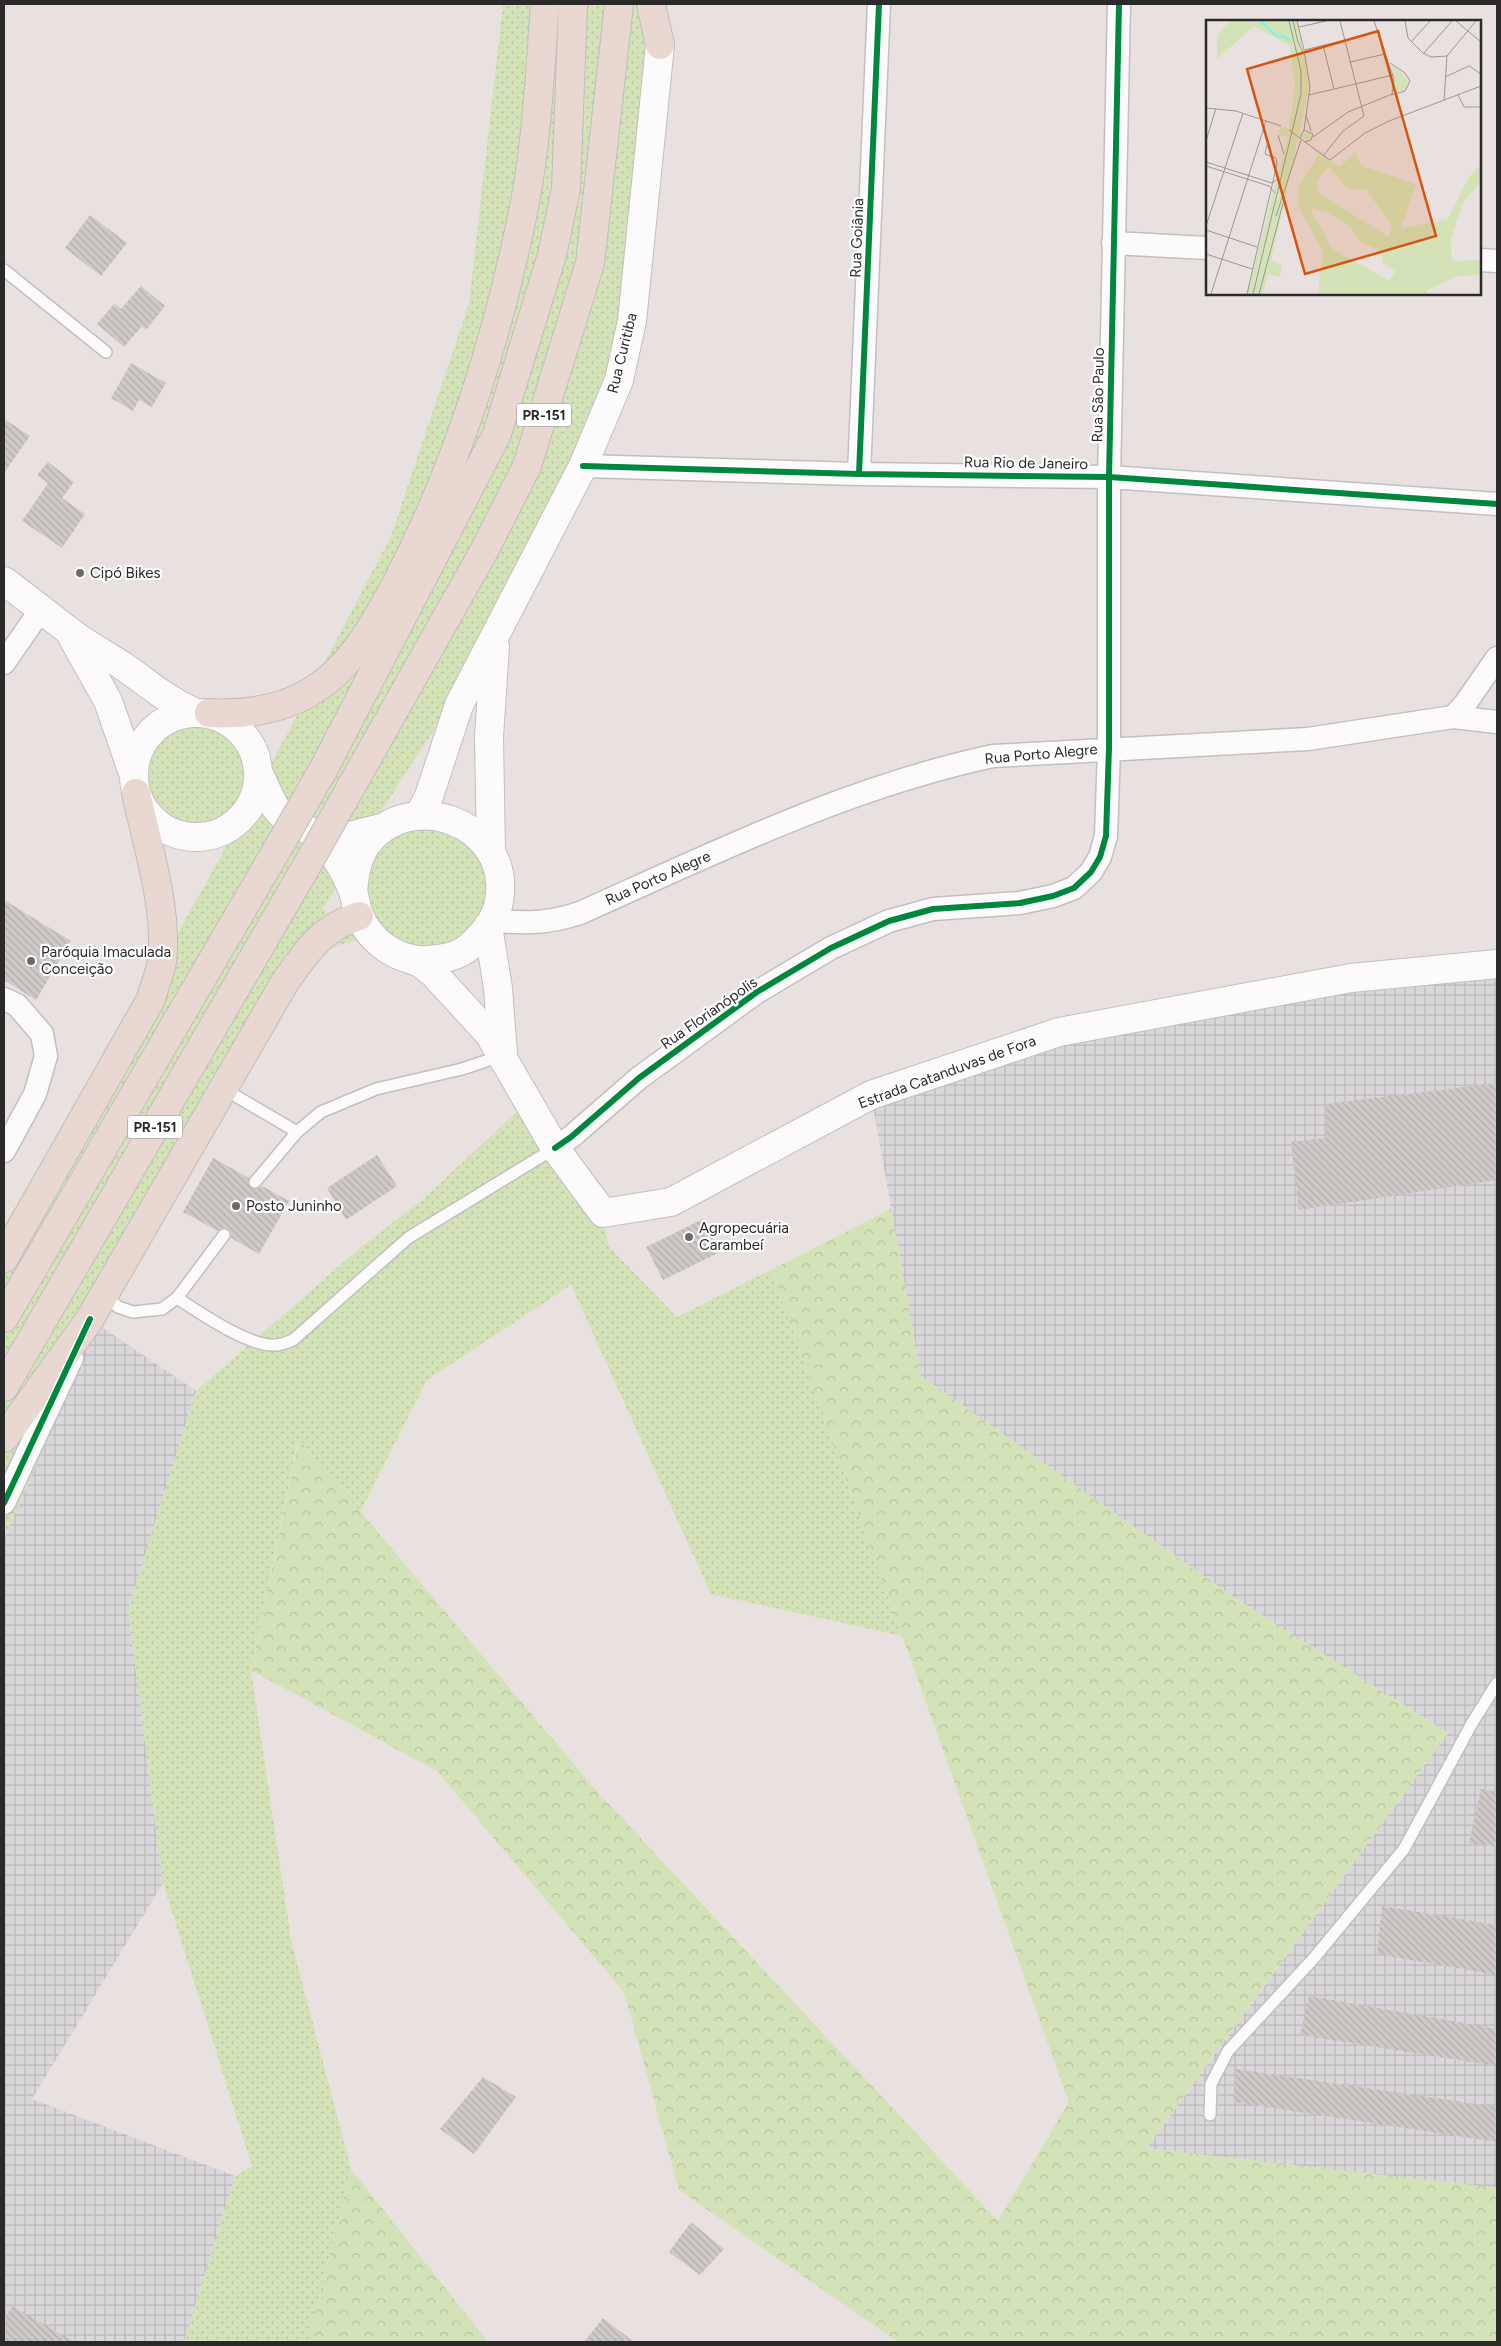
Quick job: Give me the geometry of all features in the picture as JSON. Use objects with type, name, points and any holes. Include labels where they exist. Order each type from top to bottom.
[{"type":"highway","points":[[202,712],[229,714],[269,709],[292,702],[316,689],[337,672],[361,644],[406,564],[460,437],[494,336],[524,206],[536,115],[545,4]]},
{"type":"highway","name":"PR-151","points":[[4,1318],[322,770],[497,434],[552,254],[566,189],[573,4]]},
{"type":"highway","name":"PR-151","points":[[4,1387],[306,867],[484,551],[528,466],[590,263],[618,4]]},
{"type":"highway","points":[[651,4],[660,45]]},
{"type":"highway","points":[[4,1258],[151,998],[162,962],[162,930],[157,893],[135,783]]},
{"type":"highway","points":[[4,1438],[90,1319],[285,982],[309,948],[328,930],[344,921],[356,903]]},
{"type":"main road","name":"Rua Curitiba","points":[[419,814],[429,796],[459,705],[583,466],[619,380],[632,321],[660,45]]},
{"type":"main road","points":[[4,581],[42,608],[69,631],[125,668],[164,697],[229,721],[246,736],[256,756],[259,774],[257,792],[244,816],[221,832]]},
{"type":"main road","points":[[69,631],[108,701],[145,811],[160,826],[172,832],[193,837],[221,832],[278,810]]},
{"type":"main road","points":[[491,851],[489,737],[490,696],[496,635]]},
{"type":"main road","points":[[135,783],[135,758],[147,735],[170,719],[202,712]]},
{"type":"main road","points":[[259,774],[278,810],[319,838],[336,861],[368,932],[381,945],[396,954],[419,960],[443,959],[465,950],[483,935],[491,924],[500,893],[499,872],[491,851],[478,834],[460,822],[440,815],[419,814],[401,818],[385,827],[368,844],[356,866],[356,903]]},
{"type":"main road","points":[[319,838],[348,836],[385,827]]},
{"type":"main road","points":[[491,924],[503,1055]]},
{"type":"main road","name":"Estrada Catanduvas de Fora","points":[[396,954],[420,963],[434,974],[489,1034],[503,1055],[555,1148],[603,1213],[671,1202],[871,1095],[1060,1032],[1351,978],[1497,964]]},
{"type":"street","points":[[660,45],[664,4]]},
{"type":"street","name":"Rua Goiânia","points":[[859,474],[879,4]]},
{"type":"street","name":"Rua São Paulo","points":[[1091,872],[1100,857],[1106,836],[1109,748],[1109,477],[1112,243],[1119,4]]},
{"type":"street","points":[[1112,243],[1206,248]]},
{"type":"street","points":[[1481,260],[1497,261]]},
{"type":"street","name":"Rua Rio de Janeiro","points":[[583,466],[859,474],[1109,477],[1497,504]]},
{"type":"street","points":[[4,663],[42,608]]},
{"type":"street","points":[[1453,717],[1466,704],[1497,658]]},
{"type":"street","name":"Rua Porto Alegre","points":[[491,924],[554,921],[580,913],[795,817],[945,766],[993,756],[1109,748],[1308,739],[1453,717],[1497,722]]},
{"type":"street","name":"Rua Florianópolis","points":[[555,1148],[639,1078],[757,992],[831,948],[889,921],[934,909],[1020,903],[1053,896],[1074,888],[1091,872]]},
{"type":"street","points":[[4,998],[17,1005],[42,1034],[46,1056],[35,1094],[4,1151]]},
{"type":"street","points":[[4,1503],[90,1319]]},
{"type":"lane","points":[[4,270],[106,352]]},
{"type":"lane","points":[[255,1182],[297,1132],[320,1112],[376,1089],[462,1069],[503,1055]]},
{"type":"lane","points":[[224,1089],[297,1132]]},
{"type":"lane","points":[[177,1298],[224,1328],[266,1345],[276,1346],[294,1340],[408,1238],[555,1148]]},
{"type":"lane","points":[[104,1294],[118,1307],[132,1312],[162,1309],[177,1298],[224,1234]]},
{"type":"lane","points":[[1210,2115],[1211,2084],[1228,2051],[1314,1958],[1404,1849],[1471,1726],[1497,1683]]},
{"type":"shaded area","points":[[1497,964],[1497,2188],[1146,2149],[1448,1733],[1235,1598],[921,1376],[871,1095],[1060,1032]]},
{"type":"shaded area","points":[[90,1319],[196,1391],[128,1610],[163,1883],[32,2099],[235,2176],[184,2342],[4,2342],[4,1538],[44,1448]]},
{"type":"green space","points":[[503,4],[665,4],[632,321],[496,635],[385,805],[322,910],[364,938],[332,947],[317,956],[90,1319],[44,1448],[4,1538],[4,1226],[162,962],[257,791],[391,536],[469,304]]},
{"type":"green space","points":[[197,717],[219,721],[238,734],[251,753],[255,775],[251,797],[238,816],[219,829],[197,833],[175,829],[156,816],[143,797],[139,775],[143,753],[156,734],[175,721]]},
{"type":"green space","points":[[419,818],[489,852],[490,918],[437,957],[372,932],[361,861]]},
{"type":"green space","points":[[524,1105],[603,1213],[608,1246],[677,1317],[771,1270],[902,1636],[711,1594],[571,1285],[427,1380],[360,1512],[298,1439],[251,1670],[291,1940],[351,2169],[308,2342],[184,2342],[235,2176],[252,2166],[163,1883],[128,1610],[196,1391],[361,1247],[421,1201]]},
{"type":"green space","points":[[891,1209],[921,1376],[1235,1598],[1448,1733],[1146,2148],[1497,2188],[1497,2342],[898,2342],[679,2190],[624,1992],[437,1771],[251,1670],[299,1439],[595,1789],[998,2221],[1069,2102],[771,1270]]},
{"type":"green space","points":[[351,2169],[488,2342],[308,2342]]},
{"type":"building","points":[[90,215],[127,243],[101,276],[65,248]]},
{"type":"building","points":[[141,286],[165,306],[146,330],[142,326],[124,347],[97,324],[114,304],[121,309]]},
{"type":"building","points":[[131,363],[166,383],[152,407],[139,400],[133,411],[111,398]]},
{"type":"building","points":[[4,419],[30,436],[4,473]]},
{"type":"building","points":[[48,462],[74,482],[62,498],[85,514],[62,548],[22,521],[48,483],[37,475]]},
{"type":"building","name":"Paróquia Imaculada Conceição","points":[[4,900],[71,941],[36,1000],[4,980]]},
{"type":"building","points":[[1497,1083],[1497,1180],[1299,1210],[1291,1142],[1326,1138],[1326,1104]]},
{"type":"building","points":[[377,1155],[397,1186],[346,1220],[327,1188]]},
{"type":"building","name":"Posto Juninho","points":[[213,1158],[249,1178],[248,1184],[251,1188],[257,1189],[262,1186],[289,1201],[259,1254],[231,1238],[231,1233],[228,1229],[222,1228],[218,1231],[183,1212]]},
{"type":"building","points":[[703,1219],[720,1252],[663,1280],[646,1247]]},
{"type":"building","points":[[1481,1789],[1497,1792],[1497,1847],[1469,1843]]},
{"type":"building","points":[[1382,1906],[1497,1925],[1497,1975],[1377,1954]]},
{"type":"building","points":[[1309,1996],[1497,2029],[1497,2066],[1300,2035]]},
{"type":"building","points":[[1236,2069],[1497,2107],[1497,2142],[1233,2102]]},
{"type":"building","points":[[483,2077],[516,2097],[474,2154],[440,2129]]},
{"type":"building","points":[[691,2222],[724,2249],[700,2275],[669,2252]]},
{"type":"building","points":[[12,2306],[75,2342],[4,2342],[4,2320]]},
{"type":"building","points":[[603,2318],[634,2342],[584,2342]]},
{"type":"cycle path","points":[[859,474],[879,4]]},
{"type":"cycle path","points":[[555,1148],[571,1137],[639,1078],[757,992],[831,948],[889,921],[933,909],[1020,903],[1053,896],[1074,888],[1091,872],[1100,857],[1106,836],[1109,748],[1109,477],[1119,4]]},
{"type":"cycle path","points":[[583,466],[859,474],[1109,477],[1497,504]]},
{"type":"cycle path","points":[[4,1503],[90,1319]]},
{"type":"place","name":"Cipó Bikes","points":[[80,573]]},
{"type":"place","name":"Paróquia Imaculada Conceição","points":[[31,961]]},
{"type":"place","name":"Posto Juninho","points":[[236,1206]]},
{"type":"place","name":"Agropecuária Carambeí","points":[[689,1237]]}]
